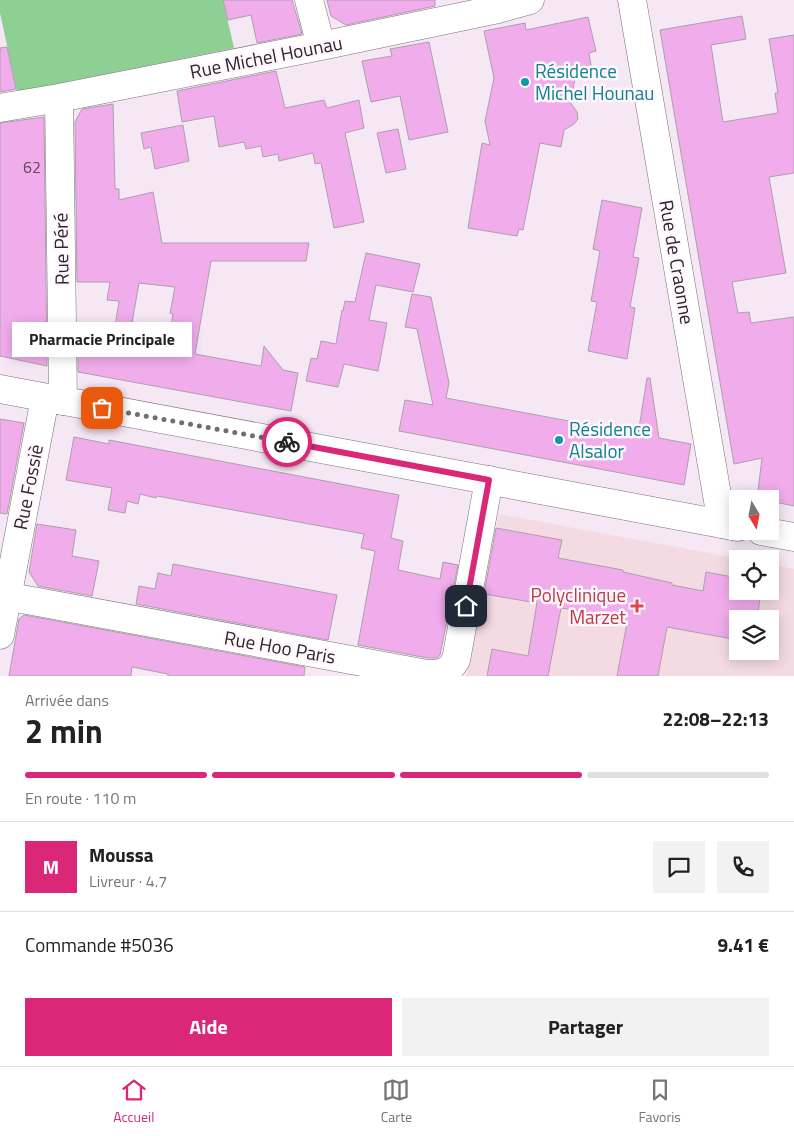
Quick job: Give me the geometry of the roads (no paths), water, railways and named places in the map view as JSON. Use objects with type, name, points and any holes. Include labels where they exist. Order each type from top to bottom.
[{"type":"street","points":[[309,0],[321,46]]},
{"type":"street","name":"Rue Michel Hounau","points":[[0,108],[321,46],[498,9],[530,0]]},
{"type":"street","name":"Rue de Craonne","points":[[632,0],[729,521]]},
{"type":"street","name":"Rue Péré","points":[[54,399],[59,98]]},
{"type":"street","points":[[0,389],[729,526]]},
{"type":"street","name":"Rue Fossiè","points":[[0,635],[3,596],[54,399]]},
{"type":"street","name":"Rue Hoo Paris","points":[[3,596],[427,674],[437,674],[452,668],[456,660],[489,480]]},
{"type":"street","points":[[779,534],[794,537]]},
{"type":"place","name":"Résidence Michel Hounau","points":[[525,82]]},
{"type":"place","name":"Pharmacie Principale","points":[[102,408]]},
{"type":"place","name":"Résidence Alsalor","points":[[559,440]]},
{"type":"place","name":"Polyclinique Marzet","points":[[637,606]]}]
